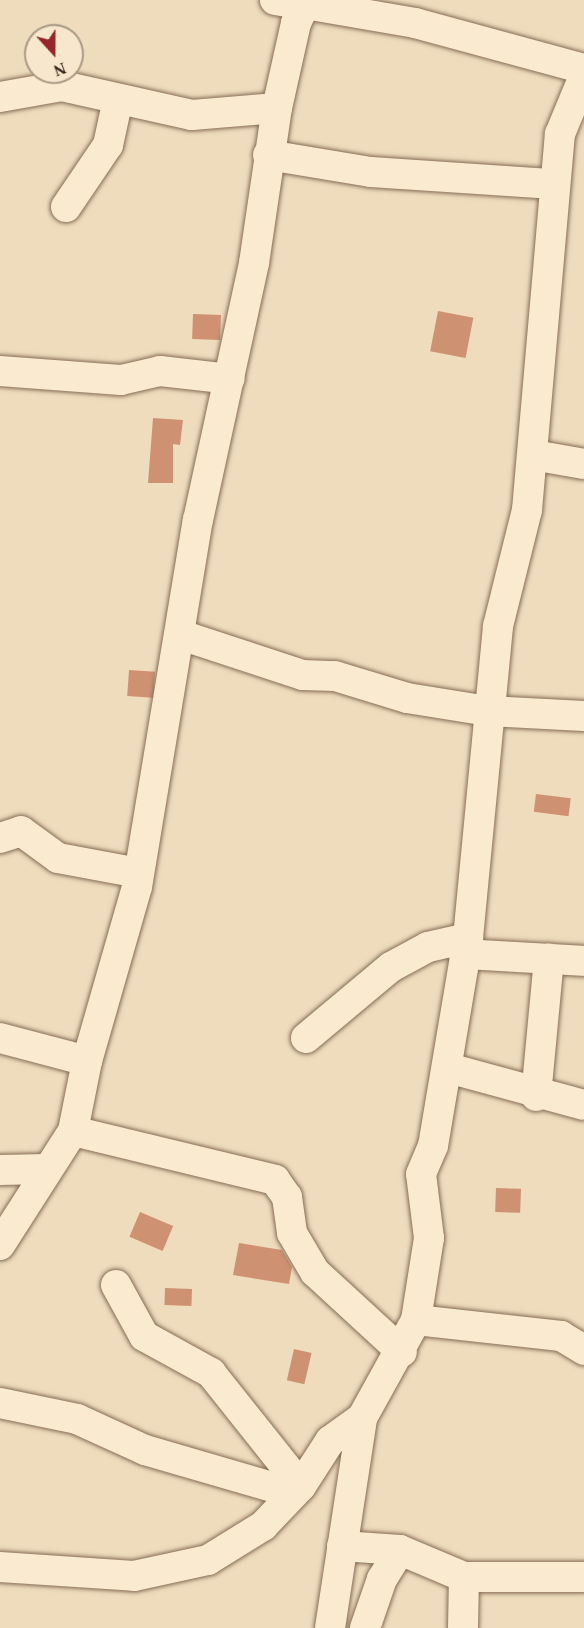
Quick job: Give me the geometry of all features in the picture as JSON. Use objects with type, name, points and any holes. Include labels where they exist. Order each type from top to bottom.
[{"type":"street","points":[[0,1245],[45,1169],[73,1131],[87,1061],[139,873],[181,635],[198,520],[254,263],[268,155],[293,5],[415,23],[584,69]]},
{"type":"street","points":[[330,1628],[362,1418],[402,1352],[416,1320],[429,1238],[421,1174],[433,1146],[448,1068],[466,946],[498,626],[527,510],[560,134],[584,76]]},
{"type":"street","points":[[0,97],[55,86],[192,115],[277,108]]},
{"type":"street","points":[[66,207],[108,145],[118,99]]},
{"type":"street","points":[[268,155],[371,172],[554,184]]},
{"type":"street","points":[[0,371],[121,380],[160,371],[230,379]]},
{"type":"street","points":[[533,455],[584,464]]},
{"type":"street","points":[[181,635],[303,675],[335,676],[379,692],[488,711],[584,716]]},
{"type":"street","points":[[0,838],[21,831],[58,858],[139,873]]},
{"type":"street","points":[[306,1038],[391,967],[428,947],[466,946],[549,959],[584,961]]},
{"type":"street","points":[[536,1095],[549,959]]},
{"type":"street","points":[[0,1038],[87,1061]]},
{"type":"street","points":[[448,1068],[536,1095],[584,1105]]},
{"type":"street","points":[[73,1131],[275,1180],[286,1197],[292,1233],[315,1272],[402,1352]]},
{"type":"street","points":[[0,1170],[45,1169]]},
{"type":"street","points":[[116,1285],[144,1336],[211,1373],[297,1482]]},
{"type":"street","points":[[416,1320],[561,1336],[584,1350]]},
{"type":"street","points":[[0,1403],[77,1419],[146,1450],[279,1489],[289,1490],[297,1482]]},
{"type":"street","points":[[0,1567],[134,1576],[208,1560],[263,1526],[330,1441],[362,1418]]},
{"type":"street","points":[[342,1546],[400,1550],[464,1577],[584,1577]]},
{"type":"street","points":[[365,1628],[382,1579],[400,1550]]},
{"type":"street","points":[[463,1628],[464,1577]]},
{"type":"building","points":[[438,311],[473,318],[466,358],[430,351]]},
{"type":"building","points":[[193,314],[221,315],[220,340],[192,339]]},
{"type":"building","points":[[153,418],[183,420],[180,445],[173,444],[173,483],[148,483]]},
{"type":"building","points":[[129,670],[155,672],[153,698],[127,696]]},
{"type":"building","points":[[536,794],[571,798],[569,816],[534,812]]},
{"type":"building","points":[[496,1188],[521,1189],[520,1213],[495,1212]]},
{"type":"building","points":[[140,1212],[173,1226],[163,1251],[129,1237]]},
{"type":"building","points":[[239,1243],[282,1250],[292,1267],[289,1284],[233,1275]]},
{"type":"building","points":[[165,1288],[192,1289],[191,1306],[164,1305]]},
{"type":"building","points":[[294,1349],[312,1353],[304,1384],[287,1380]]}]
